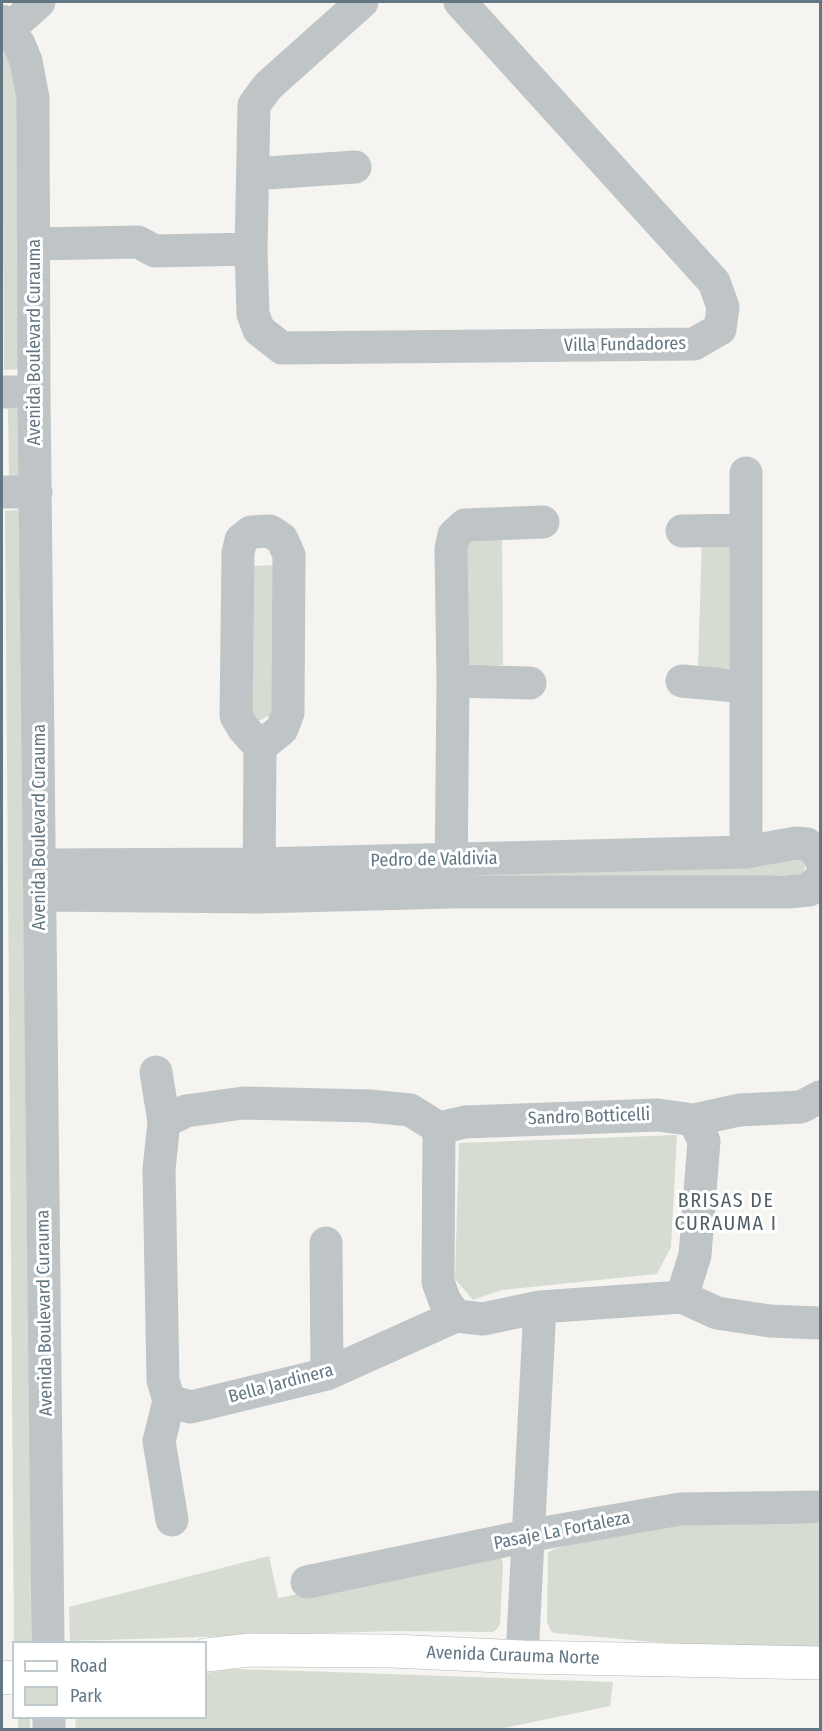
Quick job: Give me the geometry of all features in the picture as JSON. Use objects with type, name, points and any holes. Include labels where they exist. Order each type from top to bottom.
[{"type":"main road","name":"Avenida Curauma Norte","points":[[207,1655],[250,1650],[392,1651],[522,1658],[820,1663]]},
{"type":"street","points":[[4,27],[39,2]]},
{"type":"street","name":"Villa Fundadores","points":[[362,2],[268,87],[254,105],[251,249],[253,314],[259,330],[282,348],[694,344],[720,329],[723,307],[714,282],[460,2]]},
{"type":"street","name":"Avenida Boulevard Curauma","points":[[4,27],[26,61],[33,98],[34,392],[48,1641]]},
{"type":"street","points":[[253,174],[355,167]]},
{"type":"street","points":[[35,253],[138,242],[155,250],[251,249]]},
{"type":"street","points":[[2,392],[34,392]]},
{"type":"street","points":[[746,473],[746,852]]},
{"type":"street","points":[[2,492],[36,492]]},
{"type":"street","points":[[451,892],[453,681],[451,549],[454,535],[465,525],[543,522]]},
{"type":"street","points":[[682,531],[746,530]]},
{"type":"street","points":[[259,897],[260,747],[236,716],[237,553],[241,540],[251,532],[270,531],[282,539],[289,555],[288,713],[282,729],[260,747]]},
{"type":"street","points":[[453,681],[530,683]]},
{"type":"street","points":[[682,681],[746,687]]},
{"type":"street","name":"Pedro de Valdivia","points":[[40,880],[258,864],[746,852],[796,843],[807,844],[816,851],[820,858]]},
{"type":"street","name":"Pedro de Valdivia","points":[[40,880],[259,897],[451,892],[788,892],[808,890],[820,879]]},
{"type":"street","points":[[156,1072],[164,1122],[159,1168],[163,1380],[169,1401],[159,1442],[172,1520]]},
{"type":"street","points":[[682,1297],[695,1255],[705,1141],[694,1120],[739,1110],[801,1107],[820,1097]]},
{"type":"street","points":[[164,1122],[186,1111],[255,1104],[370,1106],[410,1110],[439,1128],[438,1282],[445,1301],[456,1316],[483,1318],[540,1307],[682,1297],[717,1313],[770,1322],[820,1323]]},
{"type":"street","name":"Sandro Botticelli","points":[[439,1128],[465,1122],[658,1115],[694,1120]]},
{"type":"street","points":[[326,1243],[327,1374]]},
{"type":"street","points":[[522,1658],[540,1307]]},
{"type":"street","name":"Bella Jardinera","points":[[169,1401],[191,1407],[327,1374],[456,1316]]},
{"type":"street","name":"Pasaje La Fortaleza","points":[[307,1582],[527,1536],[680,1509],[820,1507]]},
{"type":"green space","points":[[2,41],[21,94],[24,369],[4,370]]},
{"type":"green space","points":[[8,409],[25,409],[26,476],[9,476]]},
{"type":"green space","points":[[27,509],[31,1641],[14,1641],[5,511]]},
{"type":"green space","points":[[502,536],[503,665],[464,666],[464,537]]},
{"type":"green space","points":[[702,538],[737,542],[736,668],[698,668]]},
{"type":"green space","points":[[279,565],[273,714],[258,721],[247,704],[248,566]]},
{"type":"green space","points":[[779,854],[807,860],[803,875],[464,883],[459,871]]},
{"type":"green space","points":[[677,1135],[671,1247],[657,1274],[502,1290],[473,1300],[455,1279],[459,1143]]},
{"type":"green space","points":[[682,1522],[820,1524],[820,1648],[677,1644],[554,1633],[550,1630],[547,1621],[548,1553],[554,1549],[614,1533]]},
{"type":"green space","points":[[269,1556],[278,1598],[498,1556],[502,1559],[503,1565],[500,1624],[493,1632],[394,1631],[70,1641],[69,1607]]},
{"type":"green space","points":[[232,1669],[613,1682],[610,1706],[499,1729],[76,1729],[75,1719],[207,1719],[207,1673]]},
{"type":"green space","points":[[18,1719],[30,1719],[30,1729],[18,1729]]},
{"type":"district","name":"BRISAS DE CURAUMA I","points":[[726,1212]]}]
